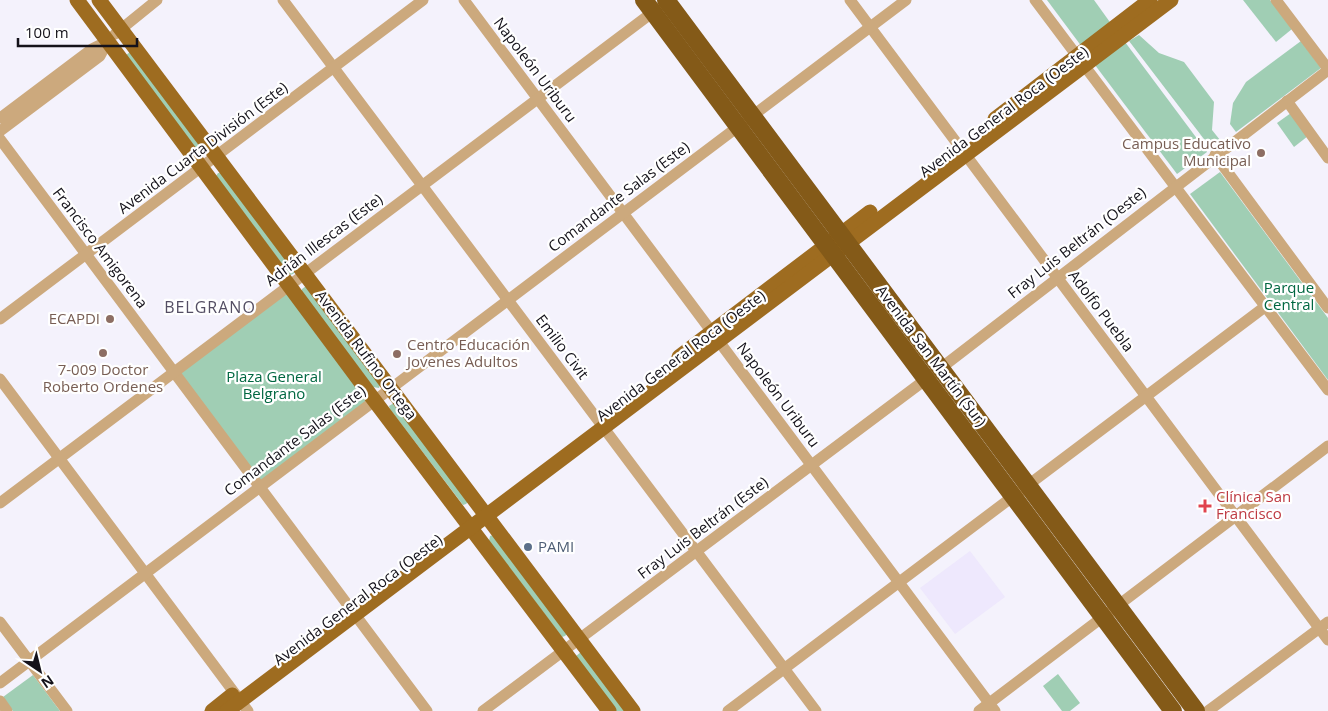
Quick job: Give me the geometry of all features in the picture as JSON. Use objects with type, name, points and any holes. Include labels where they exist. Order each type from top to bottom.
[{"type":"highway","name":"Avenida San Martín (Sur)","points":[[667,0],[1196,711]]},
{"type":"highway","name":"Avenida San Martín (Sur)","points":[[648,6],[1173,711]]},
{"type":"main road","name":"Avenida Rufino Ortega","points":[[78,0],[288,286],[609,711]]},
{"type":"main road","name":"Avenida Rufino Ortega","points":[[99,0],[633,711]]},
{"type":"main road","name":"Avenida General Roca (Oeste)","points":[[1081,61],[1150,0]]},
{"type":"main road","name":"Avenida General Roca (Oeste)","points":[[241,702],[352,611],[829,249],[1081,61],[1171,0]]},
{"type":"main road","points":[[212,711],[241,702]]},
{"type":"main road","points":[[227,711],[241,702]]},
{"type":"street","points":[[0,130],[100,56],[108,41],[120,28],[157,0]]},
{"type":"street","name":"Emilio Civit","points":[[283,0],[816,711]]},
{"type":"street","name":"Avenida Cuarta División (Este)","points":[[0,319],[423,0]]},
{"type":"street","name":"Napoleón Uriburu","points":[[464,0],[992,707]]},
{"type":"street","name":"Adrián Illescas (Este)","points":[[0,503],[538,98],[648,6],[667,0]]},
{"type":"street","name":"Adolfo Puebla","points":[[850,0],[1236,516],[1324,625],[1328,640]]},
{"type":"street","name":"Comandante Salas (Este)","points":[[0,683],[906,0]]},
{"type":"street","points":[[1035,0],[1328,390]]},
{"type":"street","points":[[1276,0],[1328,69]]},
{"type":"street","points":[[0,118],[92,49],[108,41]]},
{"type":"street","name":"Fray Luis Beltrán (Oeste)","points":[[941,368],[1328,69]]},
{"type":"street","points":[[1287,101],[1328,158]]},
{"type":"street","name":"Francisco Amigorena","points":[[0,139],[428,711]]},
{"type":"street","points":[[1215,155],[1328,308]]},
{"type":"street","points":[[728,711],[1266,306]]},
{"type":"street","name":"Fray Luis Beltrán (Este)","points":[[483,711],[941,368]]},
{"type":"street","points":[[0,379],[241,702]]},
{"type":"street","points":[[979,711],[992,707],[1118,607],[1328,446]]},
{"type":"street","points":[[0,622],[67,711]]},
{"type":"street","points":[[1208,711],[1324,625]]},
{"type":"street","points":[[0,701],[8,711]]},
{"type":"shaded area","points":[[970,551],[1005,597],[955,634],[920,588]]},
{"type":"green space","points":[[1047,0],[1094,0],[1112,25],[1082,47]]},
{"type":"green space","points":[[1243,0],[1270,0],[1292,29],[1276,42]]},
{"type":"green space","points":[[1139,35],[1159,53],[1184,62],[1214,102],[1212,130],[1220,140],[1210,147],[1129,41]]},
{"type":"green space","points":[[1301,41],[1321,68],[1236,132],[1230,124],[1233,103],[1246,82]]},
{"type":"green space","points":[[1125,42],[1207,152],[1177,174],[1095,65]]},
{"type":"green space","points":[[130,52],[204,151],[203,153],[200,154],[126,55]]},
{"type":"green space","points":[[1291,113],[1308,136],[1294,147],[1277,123]]},
{"type":"green space","name":"Parque Central","points":[[1220,172],[1328,318],[1328,380],[1190,194]]},
{"type":"green space","points":[[218,173],[221,173],[295,272],[293,274],[290,275],[216,176]]},
{"type":"green space","name":"Plaza General Belgrano","points":[[288,285],[374,400],[260,487],[174,372]]},
{"type":"green space","points":[[306,286],[380,385],[379,388],[373,387],[302,292],[302,289]]},
{"type":"green space","points":[[394,403],[468,502],[466,504],[463,505],[390,409],[389,406]]},
{"type":"green space","points":[[493,535],[567,634],[565,636],[562,637],[489,541],[490,536]]},
{"type":"green space","points":[[581,652],[626,711],[616,711],[576,656]]},
{"type":"green space","points":[[1058,674],[1080,703],[1070,711],[1062,711],[1043,686]]},
{"type":"green space","points":[[33,675],[60,711],[13,711],[3,697]]},
{"type":"place","name":"Campus Educativo Municipal","points":[[1261,153]]},
{"type":"place","name":"ECAPDI","points":[[110,319]]},
{"type":"place","name":"7-009 Doctor Roberto Ordenes","points":[[103,353]]},
{"type":"place","name":"Centro Educación Jovenes Adultos","points":[[397,354]]},
{"type":"place","name":"Clínica San Francisco","points":[[1205,506]]},
{"type":"place","name":"PAMI","points":[[528,547]]},
{"type":"district","name":"BELGRANO","points":[[210,307]]}]
